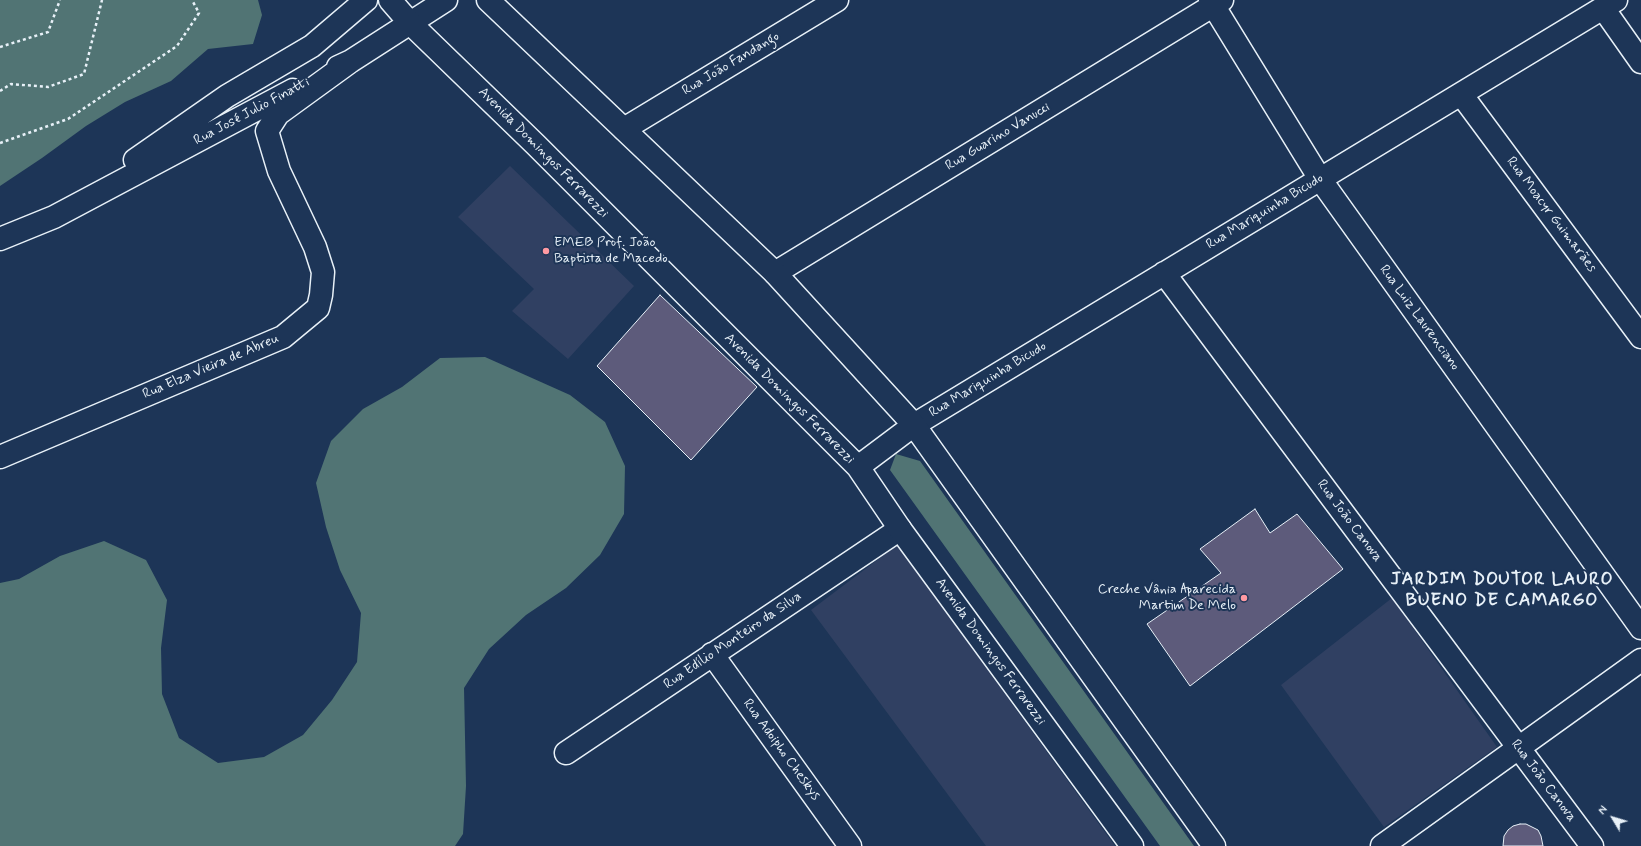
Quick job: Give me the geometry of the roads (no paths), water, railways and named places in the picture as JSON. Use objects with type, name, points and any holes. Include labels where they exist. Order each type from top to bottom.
[{"type":"street","name":"Rua José Julio Finatti","points":[[54,217],[227,96],[312,46],[366,0]]},
{"type":"street","name":"Avenida Domingos Ferrarezzi","points":[[390,0],[410,22],[542,151],[858,467],[900,529],[1132,846]]},
{"type":"street","name":"Rua José Julio Finatti","points":[[0,239],[54,217],[265,104],[350,61],[446,0]]},
{"type":"street","points":[[488,0],[775,273],[914,425],[1214,846]]},
{"type":"street","name":"Rua João Fandango","points":[[624,129],[837,0]]},
{"type":"street","name":"Rua Luiz Laurenciano","points":[[1215,2],[1320,180],[1641,628]]},
{"type":"street","name":"Rua Guarino Vanucci","points":[[775,273],[1215,2]]},
{"type":"street","points":[[1610,4],[1641,62]]},
{"type":"street","name":"Rua Mariquinha Bicudo","points":[[858,467],[914,425],[1610,4]]},
{"type":"street","name":"Rua Elza Vieira de Abreu","points":[[0,457],[283,337],[318,308],[323,272],[315,247],[279,170],[267,131],[278,114],[350,61]]},
{"type":"street","name":"Rua Moacyr Guimarães","points":[[1461,94],[1641,337]]},
{"type":"street","name":"Rua João Canova","points":[[1164,273],[1592,846]]},
{"type":"street","name":"Rua Edílio Monteiro da Silva","points":[[566,753],[900,529]]},
{"type":"street","name":"Rua Adoipho Cheskys","points":[[712,654],[850,846]]},
{"type":"street","points":[[1382,846],[1641,660]]},
{"type":"place","name":"EMEB Prof. João Baptista de Macedo","points":[[546,251]]},
{"type":"place","name":"Creche Vânia Aparecida Martim De Melo","points":[[1244,598]]},
{"type":"district","name":"JARDIM DOUTOR LAURO BUENO DE CAMARGO","points":[[1502,590]]}]
